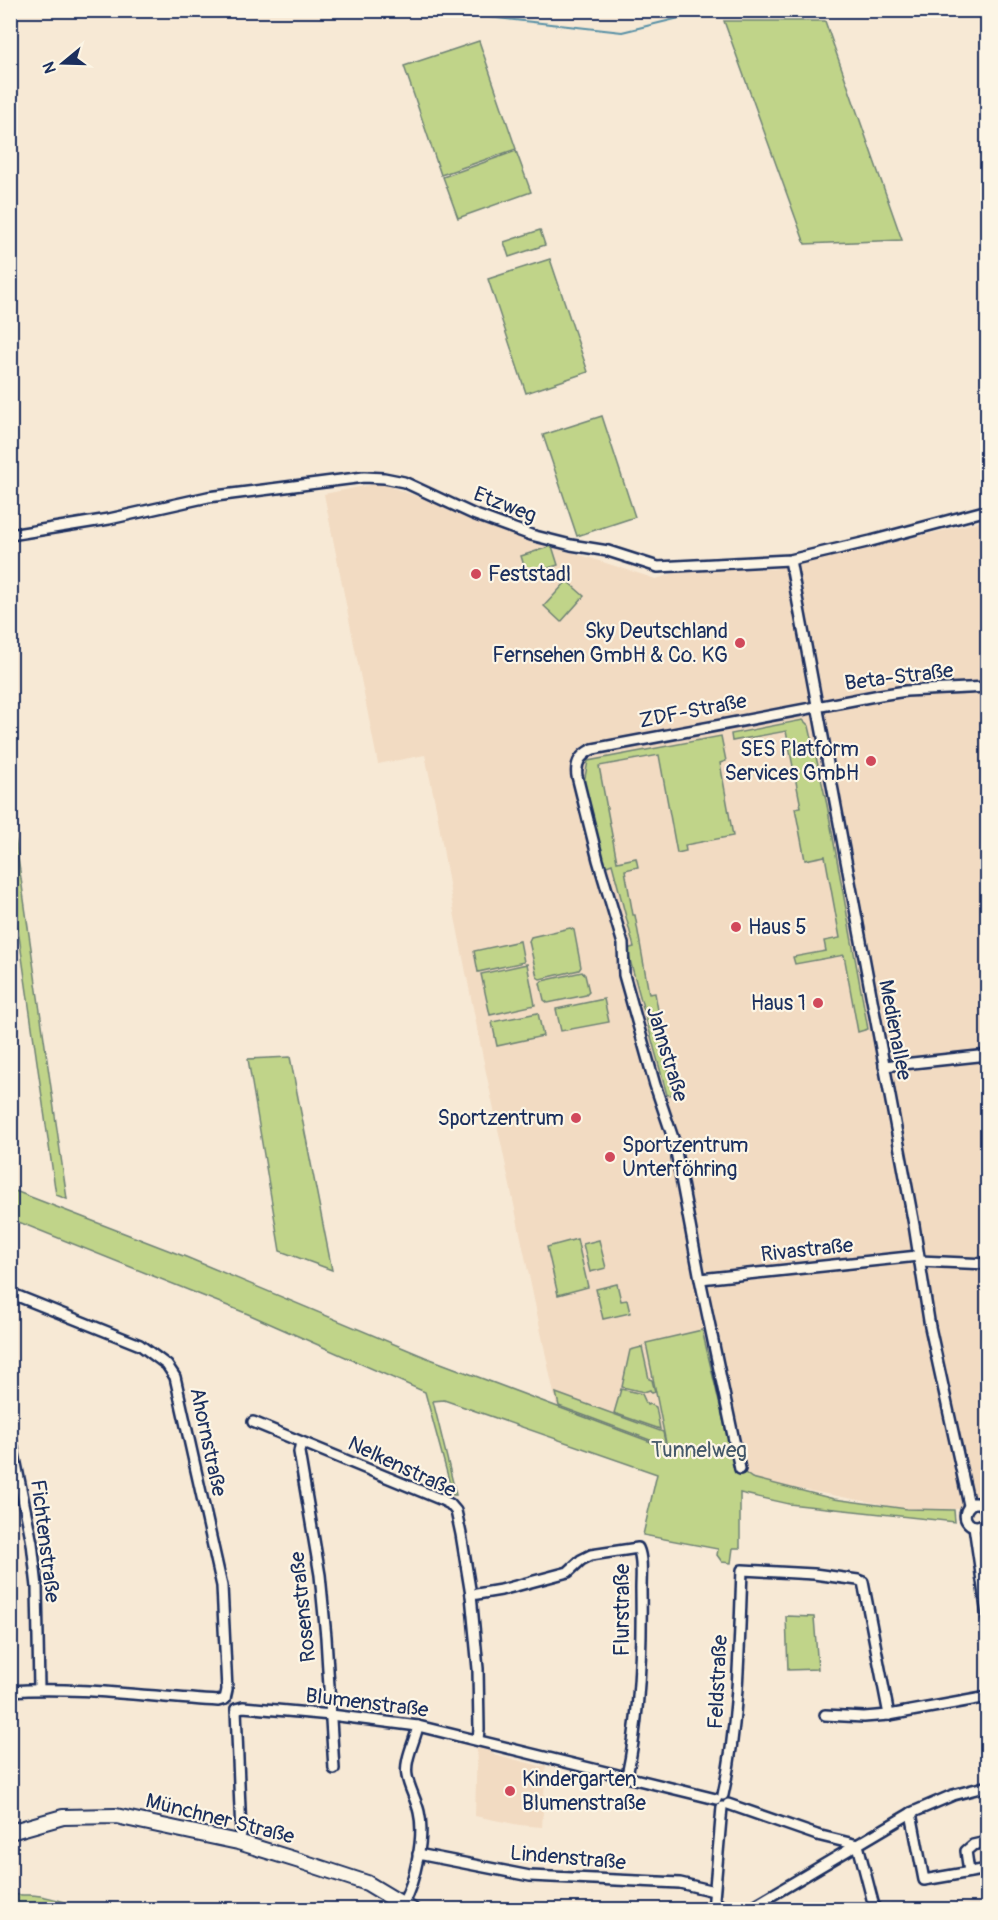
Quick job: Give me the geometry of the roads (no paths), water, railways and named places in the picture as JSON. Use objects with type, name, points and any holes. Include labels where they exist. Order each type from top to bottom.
[{"type":"main road","name":"Münchner Straße","points":[[10,1832],[63,1817],[116,1816],[238,1842],[367,1883],[407,1906]]},
{"type":"street","name":"Etzweg","points":[[10,535],[109,519],[208,497],[364,477],[404,482],[473,514],[531,535],[608,551],[657,567],[790,560],[871,542],[987,510]]},
{"type":"street","name":"Medienallee","points":[[790,560],[930,1327],[969,1505],[965,1516],[968,1523],[974,1526]]},
{"type":"street","name":"Beta-Straße","points":[[816,707],[906,691],[987,687]]},
{"type":"street","name":"ZDF-Straße","points":[[580,758],[593,749],[816,707]]},
{"type":"street","name":"Jahnstraße","points":[[580,758],[576,770],[577,776],[598,860],[623,944],[624,975],[655,1085],[674,1141],[740,1469]]},
{"type":"street","points":[[884,1066],[987,1055]]},
{"type":"street","name":"Rivastraße","points":[[700,1279],[919,1259],[987,1264]]},
{"type":"street","name":"Ahornstraße","points":[[10,1293],[143,1347],[167,1365],[175,1377],[222,1586],[225,1699]]},
{"type":"street","name":"Nelkenstraße","points":[[253,1422],[450,1504],[456,1511],[471,1595],[478,1670],[478,1740]]},
{"type":"street","name":"Fichtenstraße","points":[[10,1434],[32,1543],[37,1587],[39,1689]]},
{"type":"street","name":"Rosenstraße","points":[[302,1442],[299,1452],[320,1575],[332,1714],[334,1769]]},
{"type":"street","points":[[969,1505],[980,1503],[987,1510]]},
{"type":"street","points":[[987,1520],[982,1525],[974,1526],[987,1622]]},
{"type":"street","points":[[977,1544],[987,1544]]},
{"type":"street","name":"Flurstraße","points":[[471,1595],[501,1590],[568,1572],[581,1560],[591,1555],[638,1548],[642,1638],[639,1692],[627,1776]]},
{"type":"street","name":"Feldstraße","points":[[725,1910],[714,1905],[714,1891],[722,1801],[732,1743],[737,1686],[742,1570],[814,1574],[863,1582],[889,1715]]},
{"type":"street","points":[[10,1691],[39,1689],[218,1701],[225,1699],[236,1709],[241,1834],[238,1842]]},
{"type":"street","points":[[825,1715],[864,1718],[987,1696]]},
{"type":"street","name":"Blumenstraße","points":[[236,1709],[243,1707],[332,1714],[418,1726],[722,1801],[817,1835],[858,1845]]},
{"type":"street","points":[[407,1906],[418,1854],[421,1826],[420,1813],[406,1775],[418,1726]]},
{"type":"street","points":[[747,1910],[911,1814],[953,1795],[987,1786]]},
{"type":"street","points":[[911,1814],[924,1880],[987,1869]]},
{"type":"street","points":[[969,1872],[966,1851],[973,1845],[986,1842],[987,1848]]},
{"type":"street","points":[[858,1845],[875,1910]]},
{"type":"street","name":"Lindenstraße","points":[[418,1854],[530,1876],[680,1883],[714,1891]]},
{"type":"waterway","points":[[488,17],[622,32],[712,10]]},
{"type":"place","name":"Feststadl","points":[[476,574]]},
{"type":"place","name":"Sky Deutschland Fernsehen GmbH & Co. KG","points":[[740,643]]},
{"type":"place","name":"SES Platform Services GmbH","points":[[871,761]]},
{"type":"place","name":"Haus 5","points":[[736,927]]},
{"type":"place","name":"Haus 1","points":[[818,1003]]},
{"type":"place","name":"Sportzentrum","points":[[576,1118]]},
{"type":"place","name":"Sportzentrum Unterföhring","points":[[610,1157]]},
{"type":"place","name":"Kindergarten Blumenstraße","points":[[510,1791]]},
{"type":"park label","name":"Tunnelweg","points":[[699,1450]]}]
